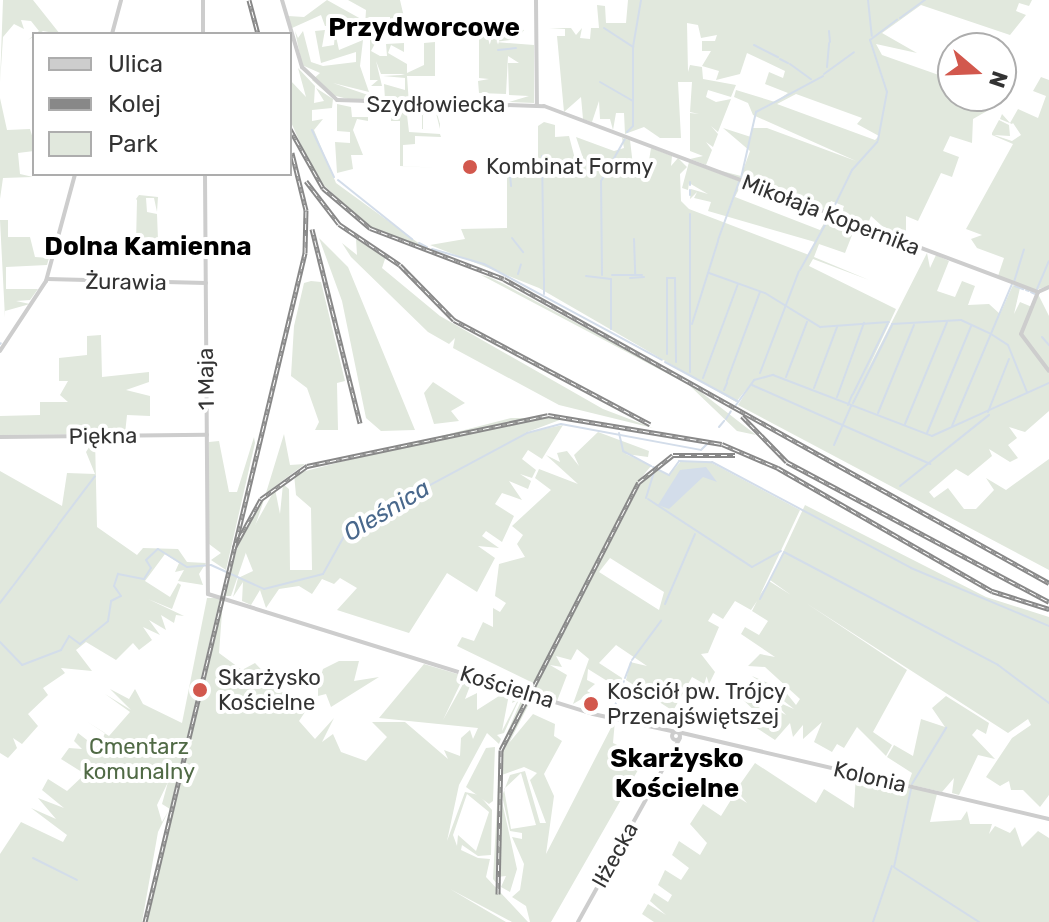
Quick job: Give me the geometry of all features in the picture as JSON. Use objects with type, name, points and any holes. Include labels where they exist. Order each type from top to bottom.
[{"type":"street","points":[[113,32],[121,0]]},
{"type":"street","points":[[203,0],[203,32]]},
{"type":"street","name":"Szydłowiecka","points":[[282,0],[292,32]]},
{"type":"street","points":[[536,0],[537,105]]},
{"type":"street","name":"Szydłowiecka","points":[[292,34],[302,67],[337,100],[537,105]]},
{"type":"street","name":"Mikołaja Kopernika","points":[[537,105],[1038,292]]},
{"type":"street","points":[[0,351],[47,279],[74,176]]},
{"type":"street","name":"1 Maja","points":[[205,176],[208,565],[211,591],[397,652]]},
{"type":"street","name":"Żurawia","points":[[47,279],[206,283]]},
{"type":"street","points":[[1049,287],[1038,292],[1021,334],[1049,371]]},
{"type":"street","name":"Piękna","points":[[0,437],[207,435]]},
{"type":"street","name":"Kościelna","points":[[397,652],[677,735]]},
{"type":"street","name":"Kolonia","points":[[677,735],[691,735],[1049,819]]},
{"type":"street","name":"Iłżecka","points":[[578,922],[675,746],[677,735]]},
{"type":"green space","points":[[3,0],[33,0],[58,32],[38,32],[31,21],[21,20],[24,29],[14,24],[3,37],[0,83]]},
{"type":"green space","points":[[327,0],[361,19],[354,26],[354,19],[327,16],[340,26],[325,26],[321,15],[292,28],[288,16],[304,17]]},
{"type":"green space","points":[[348,0],[400,0],[406,26],[390,27],[390,17],[367,17],[387,25],[365,26],[366,10]]},
{"type":"green space","points":[[628,0],[1032,0],[1029,6],[1019,3],[1016,11],[1026,15],[1012,32],[1001,32],[921,5],[882,33],[917,53],[876,44],[882,55],[937,74],[937,112],[985,112],[973,119],[972,143],[950,136],[943,151],[959,157],[952,177],[941,173],[918,221],[906,216],[906,234],[893,236],[871,216],[867,226],[840,217],[844,206],[831,201],[826,212],[710,168],[741,176],[750,151],[723,128],[751,137],[752,128],[767,128],[856,161],[753,115],[748,103],[734,97],[736,90],[775,102],[788,93],[765,84],[769,72],[783,78],[785,71],[747,53],[740,74],[716,80],[719,71],[702,66],[711,51],[702,51],[702,41],[715,41],[717,35],[701,38],[698,25],[687,23],[688,72],[690,65],[702,67],[703,79],[736,85],[731,97],[708,90],[706,97],[716,102],[731,99],[718,132],[711,126],[718,134],[713,147],[706,142],[712,150],[706,165],[690,159],[703,156],[690,151],[690,113],[699,114],[690,112],[692,82],[678,82],[681,138],[660,138],[644,127],[625,134],[624,113],[616,113],[613,130],[610,119],[600,119],[599,101],[592,122],[583,119],[581,97],[564,112],[557,36],[565,36],[565,29],[549,28],[571,28],[576,35],[582,28],[580,38],[590,39],[591,28],[599,28],[597,5],[605,6],[606,23],[626,23]],"holes":[[[796,94],[862,118],[857,124],[879,136],[875,140],[777,104]]]},
{"type":"green space","points":[[517,29],[524,30],[518,39],[495,42],[534,45],[534,103],[509,102],[529,96],[509,95],[508,63],[519,63],[508,56],[506,94],[479,93],[478,81],[489,79],[479,78],[479,37],[510,30],[516,37]]},
{"type":"green space","points":[[325,30],[322,47],[334,45],[335,32],[339,50],[363,40],[360,66],[369,92],[333,83],[368,95],[368,104],[328,94],[312,80],[320,73],[302,65],[295,31],[298,38],[303,31],[311,62],[323,66],[356,62],[356,52],[321,63],[315,31]]},
{"type":"green space","points":[[370,38],[378,38],[371,51],[380,56],[387,56],[386,44],[404,43],[404,52],[391,45],[388,53],[407,64],[407,73],[424,65],[424,43],[435,42],[435,76],[407,76],[409,104],[371,103],[373,95],[385,99],[384,84],[405,90],[405,78],[383,76],[405,74],[381,74],[376,61],[382,86],[371,86],[378,80],[370,80]]},
{"type":"green space","points":[[298,68],[315,86],[314,103],[324,101],[316,88],[333,99],[332,108],[312,110],[312,121],[323,119],[314,130],[336,183],[428,250],[367,225],[316,178],[292,124],[292,82],[306,97]]},
{"type":"green space","points":[[1041,77],[1049,80],[1049,286],[1035,290],[998,276],[1004,258],[977,248],[971,239],[982,235],[966,229],[1013,144],[992,135],[992,133],[999,120],[1009,125],[1010,136],[994,135],[1012,141],[1021,135],[1013,123],[1012,124],[1000,119],[1002,114],[1010,123],[1018,109],[1038,118],[1046,96],[1033,91]]},
{"type":"green space","points":[[0,98],[7,130],[30,129],[32,151],[18,153],[20,174],[33,177],[3,178],[0,199]]},
{"type":"green space","points":[[337,104],[351,107],[352,117],[368,117],[368,121],[357,119],[353,130],[363,155],[351,155],[353,169],[337,173],[335,142],[350,143],[350,132],[337,131]]},
{"type":"green space","points":[[392,107],[440,107],[440,129],[436,113],[423,115],[423,129],[435,130],[422,129],[422,115],[426,113],[425,110],[407,110],[423,113],[407,115],[409,132],[440,134],[441,137],[415,136],[415,144],[403,145],[403,166],[439,168],[400,166],[400,121],[391,121]]},
{"type":"green space","points":[[544,122],[555,125],[555,137],[569,136],[575,159],[583,158],[576,137],[614,151],[624,148],[622,138],[630,140],[634,174],[647,173],[651,148],[672,156],[671,166],[678,158],[687,167],[680,174],[681,201],[689,209],[809,255],[815,242],[708,211],[711,202],[694,198],[697,192],[690,199],[691,189],[708,194],[689,183],[688,190],[682,188],[689,162],[783,198],[740,187],[735,197],[820,230],[829,215],[856,225],[845,253],[819,244],[814,257],[869,280],[813,259],[809,266],[896,309],[867,371],[927,253],[930,268],[936,255],[949,261],[937,291],[955,297],[962,281],[975,286],[968,305],[989,304],[1000,314],[1013,285],[1020,288],[1014,314],[1020,302],[1032,307],[1038,294],[1049,316],[1049,411],[1025,432],[1009,427],[1017,438],[1008,445],[1018,458],[1010,462],[989,449],[992,456],[968,476],[956,469],[929,492],[934,498],[948,488],[964,509],[976,509],[994,490],[986,478],[1006,490],[1049,459],[1049,570],[738,405],[751,384],[736,402],[539,288],[430,245],[465,239],[461,229],[507,228],[507,164],[538,165],[538,126]]},
{"type":"green space","points":[[139,195],[158,197],[157,212],[154,198],[146,198],[147,212],[157,214],[158,240],[136,241],[136,199]]},
{"type":"green space","points":[[0,220],[8,220],[8,237],[30,237],[35,257],[49,258],[47,265],[6,267],[6,289],[38,289],[30,300],[16,301],[30,304],[5,311],[5,318]]},
{"type":"green space","points":[[319,238],[348,267],[415,430],[381,431],[366,418],[342,301]]},
{"type":"green space","points":[[356,239],[386,256],[382,268],[440,316],[603,409],[653,428],[559,405],[453,348],[455,338],[449,344],[428,332],[351,257],[342,243],[357,255]]},
{"type":"green space","points":[[136,241],[157,242],[157,258],[141,258]]},
{"type":"green space","points":[[481,275],[502,283],[697,389],[756,435],[737,431],[689,385]]},
{"type":"green space","points":[[321,282],[345,381],[337,383],[338,430],[315,430],[319,422],[307,388],[291,376],[294,326],[304,283]]},
{"type":"green space","points":[[101,335],[102,377],[149,372],[149,382],[126,390],[150,396],[150,416],[127,415],[125,434],[0,435],[0,416],[40,415],[40,402],[68,402],[60,395],[68,381],[59,381],[59,358],[87,355],[87,336]]},
{"type":"green space","points":[[433,382],[465,403],[451,411],[459,421],[434,424],[424,393]]},
{"type":"green space","points":[[511,418],[565,418],[525,433],[563,425],[542,459],[528,450],[522,459],[536,470],[532,478],[520,474],[531,481],[528,489],[509,481],[522,500],[502,493],[495,504],[514,516],[502,542],[486,531],[482,536],[499,548],[478,546],[495,558],[477,592],[447,573],[409,633],[337,610],[357,588],[340,578],[334,584],[322,579],[312,594],[299,586],[279,589],[266,608],[260,590],[251,605],[242,601],[243,582],[233,597],[238,578],[253,571],[245,551],[250,534],[275,489],[280,514],[283,484],[289,489],[290,570],[312,570],[311,508],[296,495],[294,474]]},
{"type":"green space","points":[[598,432],[649,451],[648,457],[626,454],[651,466],[641,478],[559,637],[646,474],[656,469],[669,475],[681,461],[710,462],[800,510],[760,595],[769,581],[791,595],[770,580],[805,505],[986,597],[1049,617],[1049,795],[1040,807],[1023,790],[1011,790],[1009,781],[1000,786],[986,777],[1012,738],[1031,725],[1028,719],[1008,733],[806,603],[907,670],[873,732],[892,745],[886,756],[857,727],[844,748],[837,744],[832,752],[814,742],[822,722],[803,739],[803,725],[793,737],[790,723],[775,740],[743,719],[761,717],[736,693],[768,713],[773,708],[786,715],[773,700],[794,709],[752,676],[784,690],[796,705],[800,699],[765,667],[748,666],[760,654],[775,657],[741,634],[745,627],[759,635],[768,621],[752,611],[757,601],[751,610],[735,601],[723,619],[713,613],[708,621],[719,627],[708,653],[701,654],[715,672],[708,686],[692,677],[673,711],[626,680],[630,662],[647,666],[616,645],[599,663],[622,678],[620,689],[588,669],[587,680],[595,684],[587,691],[599,698],[593,712],[582,708],[585,697],[573,704],[589,659],[577,649],[571,660],[556,656],[562,667],[550,665],[567,675],[557,701],[526,691],[529,681],[457,646],[462,637],[474,641],[483,622],[493,627],[493,608],[500,612],[506,603],[495,596],[499,564],[525,557],[517,544],[523,535],[512,526],[551,490],[535,478],[539,469],[578,484],[546,455],[560,462],[557,453],[567,451],[579,466],[574,455]],"holes":[[[610,558],[664,592],[659,610],[599,572]]]},
{"type":"green space","points":[[284,434],[290,465],[305,464],[266,493]]},
{"type":"green space","points":[[254,437],[226,570],[211,560],[221,553],[209,544],[209,442],[219,441],[229,492],[237,492]]},
{"type":"green space","points":[[95,438],[97,527],[137,555],[143,548],[178,549],[187,562],[206,563],[199,574],[203,585],[178,581],[184,570],[175,572],[179,563],[165,554],[145,581],[170,597],[178,583],[181,585],[172,609],[148,599],[184,616],[176,615],[174,623],[161,615],[166,630],[149,620],[160,635],[143,627],[152,640],[139,650],[133,643],[116,660],[86,642],[76,650],[92,671],[61,668],[65,673],[43,688],[48,695],[28,714],[38,726],[22,744],[13,738],[17,748],[8,758],[0,753],[0,471],[62,506],[67,473],[95,474],[86,452]]},
{"type":"green space","points":[[265,497],[231,596],[224,596],[242,531]]},
{"type":"green space","name":"Cmentarz komunalny","points":[[207,598],[220,598],[170,809],[162,804],[168,782],[157,805],[162,822],[169,810],[158,832],[142,922],[0,922],[0,854],[21,822],[63,842],[67,835],[31,808],[56,819],[38,798],[64,808],[42,790],[48,779],[67,791],[85,774],[61,759],[69,748],[82,749],[74,741],[78,733],[96,747],[105,733],[109,736],[130,712],[105,694],[131,710],[110,689],[129,699],[135,689],[143,704],[182,723]]},
{"type":"green space","points":[[223,599],[219,653],[242,670],[255,663],[292,702],[309,706],[299,721],[315,739],[334,718],[322,742],[333,734],[341,752],[366,761],[387,737],[372,722],[405,722],[448,759],[444,750],[460,756],[461,738],[470,730],[473,739],[478,728],[379,718],[424,664],[464,676],[443,720],[467,677],[473,678],[465,699],[477,693],[477,710],[510,689],[502,731],[518,700],[512,703],[514,696],[522,693],[504,733],[497,735],[501,739],[499,744],[487,733],[459,785],[447,841],[465,792],[479,795],[492,810],[491,855],[478,856],[462,845],[461,850],[478,858],[490,859],[486,877],[528,922],[512,922],[450,889],[506,922],[146,922]],"holes":[[[467,794],[489,812],[476,851],[458,835],[457,846],[453,835]]]},
{"type":"green space","points":[[339,661],[359,661],[354,681],[379,677],[331,707],[326,694],[318,696],[318,685],[323,669]]},
{"type":"green space","points":[[524,694],[533,696],[509,743],[533,714],[555,724],[554,736],[562,741],[544,774],[554,796],[546,854],[615,720],[613,743],[638,755],[632,766],[638,770],[551,922],[530,922],[526,906],[512,897],[520,890],[524,864],[512,837],[522,839],[522,833],[510,831],[502,796],[504,790],[511,829],[536,825],[521,773],[505,788],[510,775],[525,771],[540,823],[546,823],[530,780],[537,773],[524,767],[502,775],[503,742]]},
{"type":"green space","points":[[946,696],[989,723],[986,734],[977,729],[972,735],[995,759],[978,755],[959,795],[952,793],[954,778],[942,792],[908,784],[912,773],[887,757],[894,745],[913,756],[921,719],[945,727],[932,708]]},
{"type":"green space","points":[[495,747],[493,801],[489,804],[466,787],[486,748]]},
{"type":"green space","points":[[500,750],[501,797],[517,869],[510,892],[501,887],[506,876],[497,877],[497,884],[493,879]]},
{"type":"green space","points":[[755,763],[816,803],[824,789],[854,808],[856,774],[937,794],[930,822],[961,820],[967,811],[970,824],[992,824],[989,834],[995,826],[1010,833],[1015,827],[1022,847],[1038,831],[1049,838],[1049,922],[654,922],[642,914],[648,904],[666,915],[650,901],[654,893],[668,902],[672,895],[658,885],[665,870],[681,880],[689,868],[672,855],[679,841],[700,855],[707,843],[690,824],[703,804],[721,816],[734,795],[747,803],[736,790]]},
{"type":"shaded area","points":[[706,467],[717,482],[703,477],[669,509],[658,505],[680,470]]},
{"type":"waterway","points":[[604,28],[633,47],[641,0]]},
{"type":"waterway","points":[[868,0],[872,36]]},
{"type":"waterway","points":[[900,18],[925,0]]},
{"type":"waterway","points":[[887,92],[870,40],[897,20]]},
{"type":"waterway","points":[[829,31],[830,42]]},
{"type":"waterway","points":[[827,67],[829,43]]},
{"type":"waterway","points":[[754,45],[778,57]]},
{"type":"waterway","points":[[627,132],[633,126],[633,47]]},
{"type":"waterway","points":[[498,50],[516,48]]},
{"type":"waterway","points":[[824,74],[854,52]]},
{"type":"waterway","points":[[780,59],[788,63]]},
{"type":"waterway","points":[[790,64],[811,79]]},
{"type":"waterway","points":[[741,178],[756,112],[823,76]]},
{"type":"waterway","points":[[600,82],[633,101]]},
{"type":"waterway","points":[[878,140],[887,92]]},
{"type":"waterway","points":[[312,130],[334,177]]},
{"type":"waterway","points":[[602,275],[601,181],[625,139]]},
{"type":"waterway","points":[[831,213],[852,170],[877,142]]},
{"type":"waterway","points":[[542,156],[544,277]]},
{"type":"waterway","points":[[509,166],[511,186]]},
{"type":"waterway","points":[[338,180],[412,239]]},
{"type":"waterway","points":[[718,240],[739,182]]},
{"type":"waterway","points":[[690,190],[690,195]]},
{"type":"waterway","points":[[690,214],[690,372]]},
{"type":"waterway","points":[[800,270],[830,216]]},
{"type":"waterway","points":[[512,238],[523,252]]},
{"type":"waterway","points":[[634,239],[635,275]]},
{"type":"waterway","points":[[692,324],[718,241]]},
{"type":"waterway","points":[[419,243],[427,247]]},
{"type":"waterway","points":[[432,249],[484,264],[662,360]]},
{"type":"waterway","points":[[1014,282],[1024,250]]},
{"type":"waterway","points":[[1037,289],[1049,261]]},
{"type":"waterway","points":[[518,274],[521,264]]},
{"type":"waterway","points":[[760,373],[799,271]]},
{"type":"waterway","points":[[709,273],[765,293],[820,327],[889,322]]},
{"type":"waterway","points":[[612,275],[642,275]]},
{"type":"waterway","points":[[586,276],[611,279],[611,329]]},
{"type":"waterway","points":[[630,278],[644,277]]},
{"type":"waterway","points":[[544,278],[544,294]]},
{"type":"waterway","points":[[667,354],[667,278],[675,278],[676,362]]},
{"type":"waterway","points":[[703,378],[738,284]]},
{"type":"waterway","points":[[952,426],[1012,284]]},
{"type":"waterway","points":[[1015,286],[1023,289]]},
{"type":"waterway","points":[[727,381],[760,292]]},
{"type":"waterway","points":[[1031,292],[1035,294]]},
{"type":"waterway","points":[[892,324],[961,320],[991,334],[1008,345],[1027,392]]},
{"type":"waterway","points":[[786,377],[807,322]]},
{"type":"waterway","points":[[905,424],[947,322]]},
{"type":"waterway","points":[[837,397],[864,323]]},
{"type":"waterway","points":[[853,394],[888,323]]},
{"type":"waterway","points":[[853,403],[892,325]]},
{"type":"waterway","points":[[878,413],[914,325]]},
{"type":"waterway","points":[[927,433],[971,326]]},
{"type":"waterway","points":[[814,388],[837,327]]},
{"type":"waterway","points":[[1042,337],[1049,345]]},
{"type":"waterway","points":[[988,412],[1009,359]]},
{"type":"waterway","points":[[665,362],[737,401]]},
{"type":"waterway","name":"Oleśnica","points":[[736,405],[754,380],[773,375],[932,436],[1049,383]]},
{"type":"waterway","points":[[724,390],[727,383]]},
{"type":"waterway","points":[[752,385],[930,464]]},
{"type":"waterway","points":[[848,405],[852,395]]},
{"type":"waterway","points":[[834,445],[851,406]]},
{"type":"waterway","name":"Oleśnica","points":[[726,419],[731,411]]},
{"type":"waterway","points":[[900,486],[989,415]]},
{"type":"waterway","name":"Oleśnica","points":[[719,427],[724,421]]},
{"type":"waterway","name":"Oleśnica","points":[[0,642],[22,665],[61,650],[69,636],[80,644],[108,621],[111,601],[121,596],[114,586],[118,574],[144,579],[151,568],[146,560],[158,549],[187,567],[211,565],[264,589],[323,574],[348,529],[527,433],[561,424],[701,450],[708,443]]},
{"type":"waterway","points":[[619,433],[623,451],[651,466]]},
{"type":"waterway","points":[[653,467],[669,475],[679,461],[712,462],[911,568],[1049,626]]},
{"type":"waterway","points":[[646,498],[655,468]]},
{"type":"waterway","points":[[58,525],[95,476]]},
{"type":"waterway","points":[[648,499],[752,567],[781,551]]},
{"type":"waterway","points":[[13,586],[57,527]]},
{"type":"waterway","points":[[665,604],[695,534]]},
{"type":"waterway","points":[[784,552],[998,665],[1049,703]]},
{"type":"waterway","points":[[760,599],[783,554]]},
{"type":"waterway","points":[[0,603],[12,587]]},
{"type":"waterway","points":[[632,660],[661,621]]},
{"type":"waterway","points":[[625,678],[631,662]]},
{"type":"waterway","points":[[613,712],[622,685]]},
{"type":"waterway","points":[[912,784],[946,728]]},
{"type":"waterway","points":[[894,867],[911,789]]},
{"type":"waterway","points":[[33,858],[77,880]]},
{"type":"waterway","points":[[873,922],[892,866]]},
{"type":"waterway","points":[[895,868],[979,922]]},
{"type":"railway","points":[[249,0],[257,32]]},
{"type":"railway","points":[[292,133],[323,188],[370,228],[504,279],[1049,583]]},
{"type":"railway","points":[[145,922],[305,253],[306,210],[292,153]]},
{"type":"railway","points":[[306,181],[339,224],[400,265],[454,320],[650,424]]},
{"type":"railway","points":[[312,229],[360,423]]},
{"type":"railway","points":[[234,548],[261,499],[307,466],[548,415],[722,444],[778,468],[992,591],[1049,609]]},
{"type":"railway","points":[[742,416],[787,462],[1049,602]]},
{"type":"railway","points":[[498,894],[501,750],[639,482],[673,455],[735,455]]},
{"type":"place","name":"Kombinat Formy","points":[[470,167]]},
{"type":"place","name":"Skarżysko Kościelne","points":[[200,690]]},
{"type":"place","name":"Kościół pw. Trójcy Przenajświętszej","points":[[591,704]]},
{"type":"district","name":"Przydworcowe","points":[[424,28]]},
{"type":"district","name":"Dolna Kamienna","points":[[148,247]]},
{"type":"district","name":"Skarżysko Kościelne","points":[[677,774]]}]
